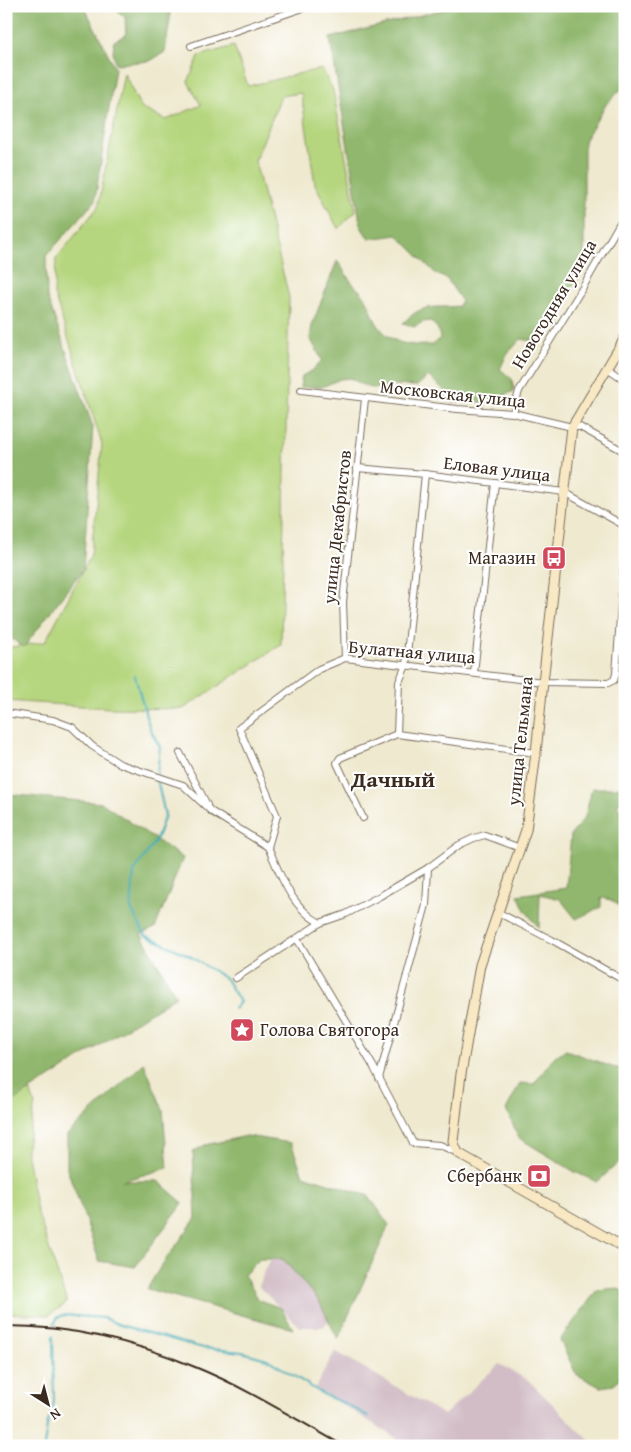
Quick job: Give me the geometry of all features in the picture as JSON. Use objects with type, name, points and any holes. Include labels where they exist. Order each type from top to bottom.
[{"type":"street","points":[[191,46],[310,6]]},
{"type":"street","name":"Новогодняя улица","points":[[513,413],[519,391],[625,214]]},
{"type":"street","name":"улица Тельмана","points":[[458,1153],[453,1141],[460,1074],[480,965],[526,830],[572,428],[625,338]]},
{"type":"street","points":[[607,368],[625,380]]},
{"type":"street","name":"Московская улица","points":[[301,390],[457,409],[513,413],[572,428],[580,427],[625,452]]},
{"type":"street","name":"улица Декабристов","points":[[345,658],[343,602],[365,399]]},
{"type":"street","name":"Еловая улица","points":[[357,468],[425,474],[564,492],[625,526]]},
{"type":"street","points":[[397,734],[399,682],[406,665],[425,474]]},
{"type":"street","points":[[474,673],[495,483]]},
{"type":"street","name":"Булатная улица","points":[[268,847],[277,816],[239,728],[319,669],[345,658],[543,682],[608,683],[614,680],[616,674],[625,547]]},
{"type":"street","points":[[6,713],[53,720],[72,727],[92,746],[120,764],[183,785],[212,812],[268,847],[297,905],[308,916],[320,923]]},
{"type":"street","points":[[362,818],[337,763],[340,758],[397,734],[536,753]]},
{"type":"street","points":[[180,753],[196,786],[212,812]]},
{"type":"street","points":[[236,978],[320,923],[346,914],[428,868],[459,845],[485,835],[520,848]]},
{"type":"street","points":[[379,1078],[426,905],[428,868]]},
{"type":"street","points":[[497,912],[625,981]]},
{"type":"street","points":[[297,939],[379,1078],[413,1143],[440,1145],[458,1153],[625,1248]]},
{"type":"shaded area","points":[[274,1256],[289,1257],[319,1293],[330,1319],[323,1327],[300,1327],[259,1287],[265,1268]]},
{"type":"shaded area","points":[[335,1351],[444,1415],[499,1364],[528,1380],[597,1446],[409,1446],[315,1388]]},
{"type":"green space","points":[[6,6],[84,6],[115,68],[95,201],[46,256],[47,297],[93,427],[83,569],[24,647],[6,635]]},
{"type":"green space","points":[[114,6],[170,6],[165,52],[150,61],[116,64],[113,53],[114,41],[126,35],[125,17]]},
{"type":"green space","points":[[457,6],[625,6],[625,86],[607,103],[584,141],[584,271],[533,341],[521,339],[507,354],[500,369],[512,379],[514,391],[490,402],[452,402],[442,388],[428,376],[417,386],[395,385],[382,389],[367,387],[350,378],[340,379],[322,387],[300,387],[302,376],[313,370],[322,360],[310,338],[312,325],[337,261],[365,297],[381,330],[394,340],[408,344],[433,345],[440,338],[438,329],[431,321],[423,322],[414,327],[403,323],[410,316],[423,309],[459,306],[461,300],[447,279],[436,274],[397,235],[369,239],[361,227],[330,38]]},
{"type":"green space","points":[[234,46],[248,86],[322,69],[333,90],[356,211],[338,229],[315,184],[301,93],[281,96],[255,161],[289,297],[281,645],[183,709],[111,708],[6,701],[6,648],[45,642],[91,555],[102,444],[54,294],[56,259],[98,207],[124,73],[141,108],[166,120],[201,105],[188,82],[199,56]]},
{"type":"green space","points":[[625,784],[625,802],[617,803],[625,823],[625,903],[619,906],[611,900],[601,898],[601,907],[576,919],[560,899],[540,894],[539,928],[525,910],[518,895],[566,888],[571,835],[585,817],[592,788],[616,788]]},
{"type":"green space","points":[[6,794],[102,803],[183,858],[155,928],[141,934],[176,996],[6,1106]]},
{"type":"green space","points":[[566,1050],[615,1068],[625,1068],[625,1157],[597,1182],[575,1172],[519,1138],[506,1110],[520,1083],[534,1084],[555,1056]]},
{"type":"green space","points":[[6,1062],[29,1087],[35,1104],[26,1151],[37,1211],[67,1303],[49,1315],[6,1313]]},
{"type":"green space","points":[[144,1063],[163,1110],[168,1168],[122,1181],[158,1181],[183,1203],[135,1267],[99,1261],[67,1169],[67,1135]]},
{"type":"green space","points":[[247,1136],[291,1143],[303,1175],[369,1196],[389,1225],[338,1339],[319,1301],[283,1259],[260,1259],[244,1275],[259,1300],[281,1308],[293,1329],[147,1289],[196,1218],[193,1152],[205,1145]]},
{"type":"green space","points":[[618,1288],[625,1293],[625,1370],[614,1385],[600,1387],[576,1374],[560,1340],[597,1290]]},
{"type":"waterway","points":[[135,676],[150,729],[160,747],[157,774]]},
{"type":"waterway","points":[[157,779],[165,815],[157,838],[134,872],[131,909],[145,935],[190,956],[226,979],[240,1002],[234,1009]]},
{"type":"waterway","points":[[54,1325],[57,1318],[63,1315],[104,1318],[120,1325],[203,1348],[242,1352],[267,1359],[326,1396],[368,1416]]},
{"type":"waterway","points":[[44,1446],[47,1426],[54,1402],[53,1336]]},
{"type":"railway","points":[[6,1326],[78,1332],[126,1343],[173,1358],[233,1384],[344,1446]]},
{"type":"place","name":"Магазин","points":[[554,558]]},
{"type":"place","name":"Голова Святогора","points":[[242,1030]]},
{"type":"place","name":"Сбербанк","points":[[539,1176]]},
{"type":"district","name":"Дачный","points":[[393,779]]}]
